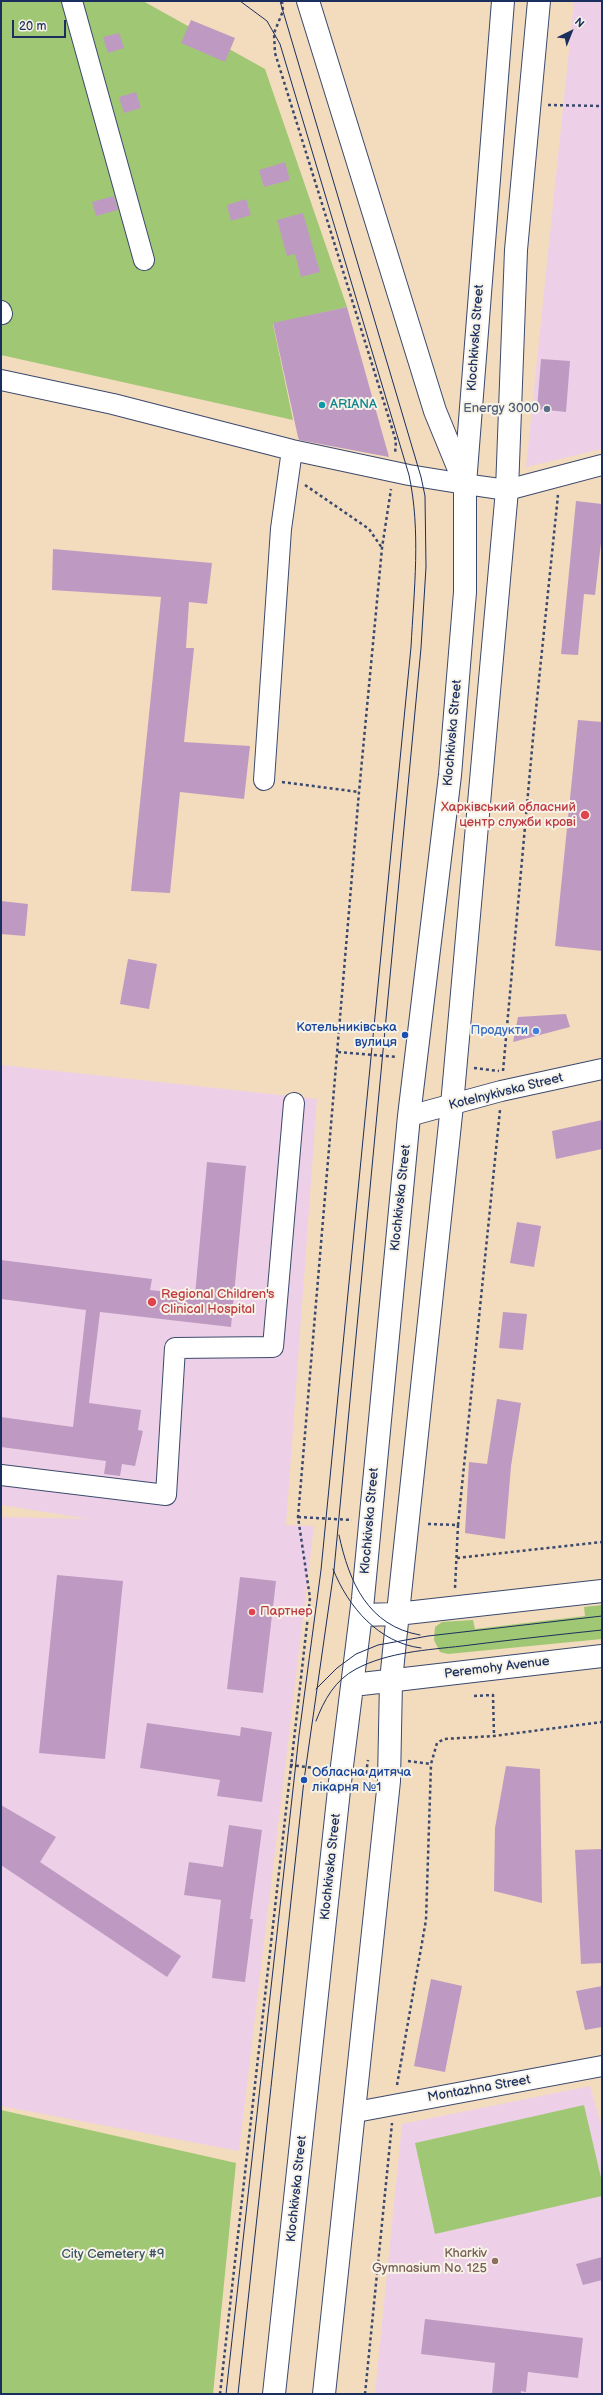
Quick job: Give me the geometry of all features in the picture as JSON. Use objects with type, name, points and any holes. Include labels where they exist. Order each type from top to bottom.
[{"type":"main road","points":[[308,1],[434,411],[465,484]]},
{"type":"main road","name":"Klochkivska Street","points":[[274,2394],[306,2111],[339,1790],[361,1615],[409,1116],[450,775],[465,592],[465,484],[503,1]]},
{"type":"main road","points":[[324,2394],[356,2112],[389,1781],[391,1681],[397,1614],[452,1105],[507,490],[516,250],[539,1]]},
{"type":"main road","points":[[361,1615],[397,1614],[602,1591]]},
{"type":"main road","name":"Peremohy Avenue","points":[[353,1685],[602,1656]]},
{"type":"street","points":[[72,1],[144,260]]},
{"type":"street","points":[[1,380],[113,404],[292,450],[393,472],[507,490],[602,465]]},
{"type":"street","points":[[269,780],[281,529],[292,450]]},
{"type":"street","name":"Kotelnykivska Street","points":[[409,1116],[501,1091],[602,1069]]},
{"type":"street","points":[[1,1475],[166,1495],[175,1348],[273,1347],[294,1103]]},
{"type":"street","name":"Montazhna Street","points":[[356,2112],[602,2066]]},
{"type":"path","points":[[220,2394],[310,1598],[298,1517],[359,792],[382,548],[396,441],[275,53],[274,33],[283,12],[282,1]]},
{"type":"path","points":[[529,105],[602,106]]},
{"type":"path","points":[[288,474],[369,529],[382,548]]},
{"type":"path","points":[[455,1593],[458,1558],[458,1526],[503,1072],[533,738],[560,476]]},
{"type":"path","points":[[269,780],[359,792]]},
{"type":"path","points":[[338,1052],[400,1057]]},
{"type":"path","points":[[473,1068],[503,1072]]},
{"type":"path","points":[[298,1517],[355,1520]]},
{"type":"path","points":[[428,1524],[458,1526]]},
{"type":"path","points":[[458,1558],[602,1542]]},
{"type":"path","points":[[474,1696],[493,1695],[494,1736]]},
{"type":"path","points":[[365,2394],[394,2105],[426,1920],[431,1764],[437,1743],[444,1739],[494,1736],[602,1722]]},
{"type":"path","points":[[412,1762],[431,1764]]},
{"type":"path","points":[[290,1765],[325,1769]]},
{"type":"shaded area","points":[[574,1],[602,1],[602,449],[526,467]]},
{"type":"shaded area","points":[[1,1065],[317,1099],[286,1525],[314,1526],[239,2151],[1,2106],[1,1517],[89,1519],[1,1505]]},
{"type":"shaded area","name":"Kharkiv Gymnasium No. 125","points":[[590,2086],[602,2128],[602,2394],[375,2394],[402,2124]]},
{"type":"green space","points":[[1,1],[143,1],[265,69],[347,307],[273,324],[293,420],[1,355]]},
{"type":"green space","points":[[602,1605],[602,1639],[448,1654],[440,1652],[434,1640],[435,1627],[442,1622],[473,1620],[475,1629],[585,1616],[584,1607]]},
{"type":"green space","points":[[584,2105],[602,2182],[602,2196],[435,2234],[415,2143]]},
{"type":"green space","name":"City Cemetery #9","points":[[1,2110],[236,2163],[213,2394],[1,2394]]},
{"type":"building","points":[[191,20],[235,38],[225,62],[181,43]]},
{"type":"building","points":[[119,33],[124,48],[108,53],[103,37]]},
{"type":"building","points":[[136,92],[141,108],[124,113],[119,97]]},
{"type":"building","points":[[285,162],[290,180],[264,187],[259,170]]},
{"type":"building","points":[[114,196],[118,210],[96,216],[92,202]]},
{"type":"building","points":[[246,199],[251,215],[231,221],[227,205]]},
{"type":"building","points":[[303,213],[320,272],[301,277],[295,254],[287,256],[277,220]]},
{"type":"building","points":[[347,307],[389,457],[299,440],[298,437],[273,323]]},
{"type":"building","points":[[541,359],[570,361],[566,412],[537,409]]},
{"type":"building","points":[[576,501],[602,504],[602,534],[595,595],[584,594],[578,655],[561,654]]},
{"type":"building","points":[[53,549],[212,563],[207,604],[189,602],[186,648],[194,648],[184,742],[250,746],[244,799],[180,792],[170,893],[131,891],[161,597],[52,590]]},
{"type":"building","name":"Харківський обласний центр служби крові","points":[[578,720],[602,722],[602,951],[555,946]]},
{"type":"building","points":[[1,901],[28,904],[25,936],[1,934]]},
{"type":"building","points":[[128,959],[157,964],[149,1009],[120,1004]]},
{"type":"building","name":"Продукти","points":[[566,1014],[570,1027],[513,1042],[518,1017]]},
{"type":"building","points":[[602,1120],[602,1149],[556,1159],[552,1131]]},
{"type":"building","points":[[207,1162],[246,1166],[231,1327],[100,1312],[89,1403],[141,1410],[138,1430],[143,1431],[135,1466],[122,1464],[120,1476],[104,1474],[106,1461],[1,1447],[1,1417],[73,1427],[86,1310],[1,1299],[1,1260],[152,1279],[150,1290],[195,1295]]},
{"type":"building","points":[[517,1222],[541,1226],[534,1267],[510,1263]]},
{"type":"building","points":[[503,1312],[527,1314],[523,1350],[499,1348]]},
{"type":"building","points":[[497,1399],[521,1403],[511,1466],[505,1539],[465,1533],[469,1462],[487,1464]]},
{"type":"building","points":[[57,1575],[123,1581],[105,1759],[39,1753]]},
{"type":"building","points":[[240,1577],[276,1581],[263,1693],[227,1689]]},
{"type":"building","points":[[147,1723],[240,1736],[241,1727],[272,1732],[262,1802],[217,1796],[220,1780],[140,1768]]},
{"type":"building","points":[[506,1766],[540,1769],[542,1903],[494,1891],[495,1828]]},
{"type":"building","points":[[1,1805],[56,1837],[40,1862],[181,1956],[167,1977],[1,1865]]},
{"type":"building","points":[[229,1825],[262,1830],[250,1919],[253,1919],[245,1982],[212,1978],[221,1900],[184,1895],[189,1862],[223,1867]]},
{"type":"building","points":[[602,1849],[602,1963],[581,1964],[575,1850]]},
{"type":"building","points":[[431,1979],[462,1986],[445,2072],[414,2066]]},
{"type":"building","points":[[602,1986],[602,2027],[585,2030],[576,1991]]},
{"type":"building","points":[[602,2257],[602,2280],[583,2285],[576,2264]]},
{"type":"building","points":[[425,2319],[583,2338],[578,2378],[528,2372],[526,2392],[521,2391],[521,2394],[492,2394],[495,2363],[421,2354]]},
{"type":"tram line","points":[[226,2394],[299,1735],[321,1570],[411,647],[416,561],[415,517],[409,475],[280,44],[267,21],[240,1]]},
{"type":"tram line","points":[[238,2394],[304,1780],[334,1570],[421,648],[426,567],[425,496],[421,477],[280,1]]},
{"type":"tram line","points":[[339,1535],[343,1552],[355,1585],[374,1612],[387,1622],[402,1630],[420,1635]]},
{"type":"tram line","points":[[333,1569],[347,1597],[367,1621],[392,1639],[406,1645],[421,1648]]},
{"type":"tram line","points":[[316,1689],[337,1668],[356,1654],[378,1645],[428,1636],[602,1616]]},
{"type":"tram line","points":[[316,1721],[327,1698],[336,1685],[356,1669],[368,1663],[394,1655],[422,1651],[602,1630]]},
{"type":"place","name":"ARIANA","points":[[322,405]]},
{"type":"place","name":"Energy 3000","points":[[547,409]]},
{"type":"place","name":"Харківський обласний центр служби крові","points":[[585,815]]},
{"type":"place","name":"Продукти","points":[[536,1031]]},
{"type":"place","name":"Котельниківська вулиця","points":[[405,1035]]},
{"type":"place","name":"Regional Children's Clinical Hospital","points":[[152,1302]]},
{"type":"place","name":"Партнер","points":[[252,1612]]},
{"type":"place","name":"Обласна дитяча лікарня №1","points":[[304,1780]]},
{"type":"place","name":"Kharkiv Gymnasium No. 125","points":[[495,2261]]}]
